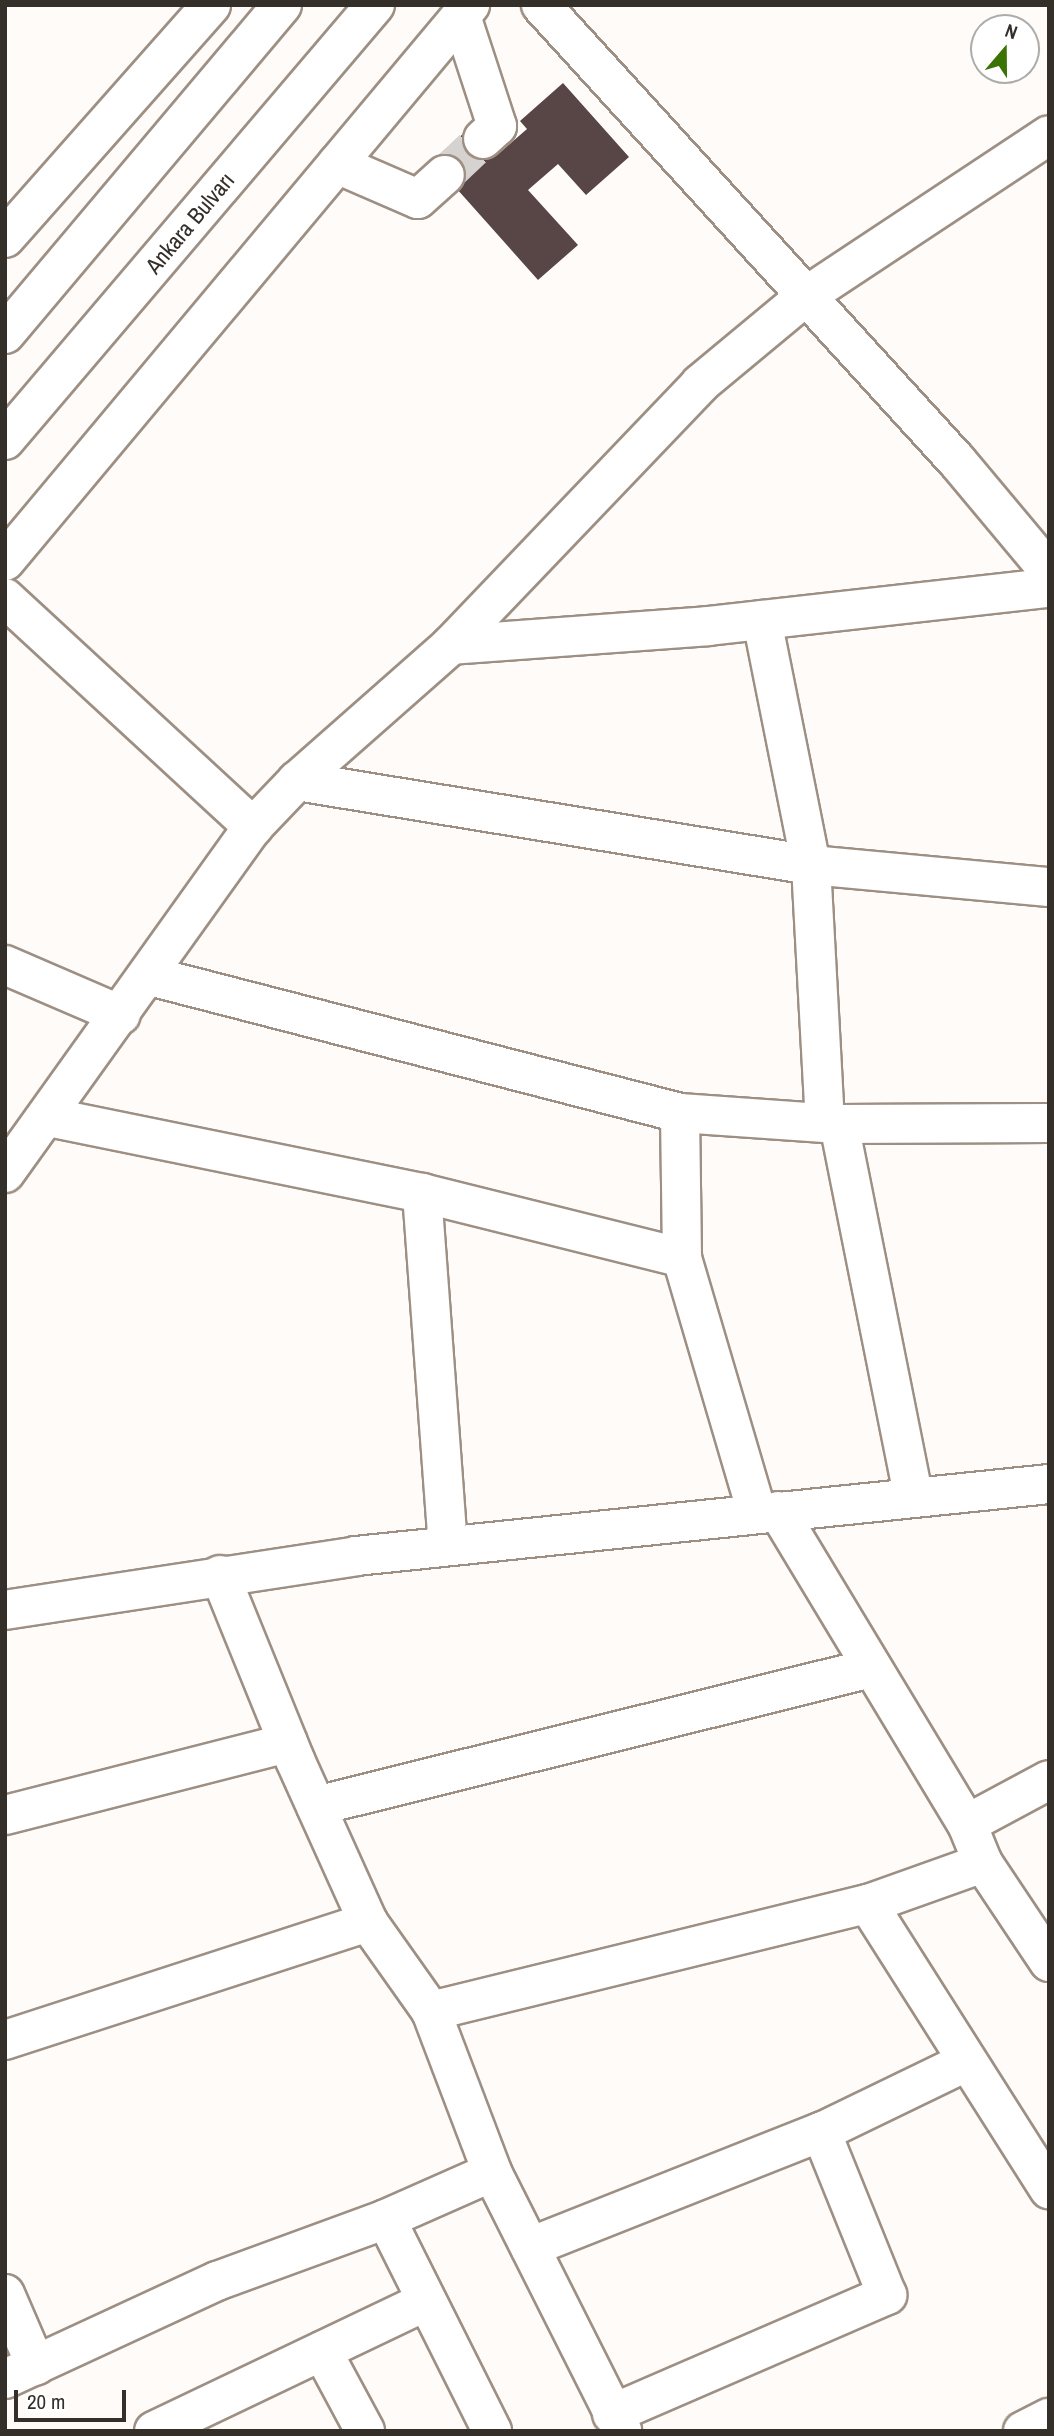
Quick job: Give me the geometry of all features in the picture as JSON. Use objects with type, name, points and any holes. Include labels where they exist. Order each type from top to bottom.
[{"type":"street","points":[[5,238],[211,5]]},
{"type":"street","points":[[5,334],[282,5]]},
{"type":"street","name":"Ankara Bulvarı","points":[[5,440],[375,5]]},
{"type":"street","points":[[541,5],[806,296],[1049,571]]},
{"type":"street","points":[[465,10],[497,126],[483,139]]},
{"type":"street","points":[[5,561],[465,10]]},
{"type":"street","points":[[5,1173],[150,976],[253,827],[298,781],[451,645],[700,384],[806,296],[1049,135]]},
{"type":"street","points":[[337,164],[418,199],[444,175]]},
{"type":"street","points":[[451,645],[762,620],[1049,588]]},
{"type":"street","points":[[5,598],[253,827]]},
{"type":"street","points":[[762,620],[811,865],[832,1123],[913,1496]]},
{"type":"street","points":[[298,781],[811,865],[1049,887]]},
{"type":"street","points":[[5,965],[121,1015]]},
{"type":"street","points":[[150,976],[680,1113],[832,1123],[1049,1123]]},
{"type":"street","points":[[680,1113],[682,1258],[768,1512],[872,1668],[967,1824],[983,1863],[1049,1962]]},
{"type":"street","points":[[48,1117],[422,1194],[682,1258]]},
{"type":"street","points":[[422,1194],[448,1546]]},
{"type":"street","points":[[5,1610],[220,1575],[448,1546],[1049,1484]]},
{"type":"street","points":[[220,1575],[288,1743],[368,1922],[431,2011],[492,2172],[617,2422],[887,2295],[821,2132]]},
{"type":"street","points":[[316,1806],[872,1668]]},
{"type":"street","points":[[5,1815],[288,1743]]},
{"type":"street","points":[[967,1824],[1049,1780]]},
{"type":"street","points":[[431,2011],[868,1904],[983,1863]]},
{"type":"street","points":[[868,1904],[1049,2189]]},
{"type":"street","points":[[5,2040],[368,1922]]},
{"type":"street","points":[[530,2247],[821,2132],[966,2062]]},
{"type":"street","points":[[5,2294],[21,2372],[217,2281],[386,2219],[492,2172]]},
{"type":"street","points":[[386,2219],[492,2431]]},
{"type":"street","points":[[154,2431],[426,2301]]},
{"type":"street","points":[[322,2351],[365,2431]]},
{"type":"street","points":[[1023,2431],[1049,2418]]},
{"type":"building","points":[[563,83],[629,157],[586,195],[558,164],[528,190],[578,245],[538,280],[432,161],[472,126],[497,155],[527,129],[520,121]]},
{"type":"tunnel","points":[[445,175],[483,139]]}]
